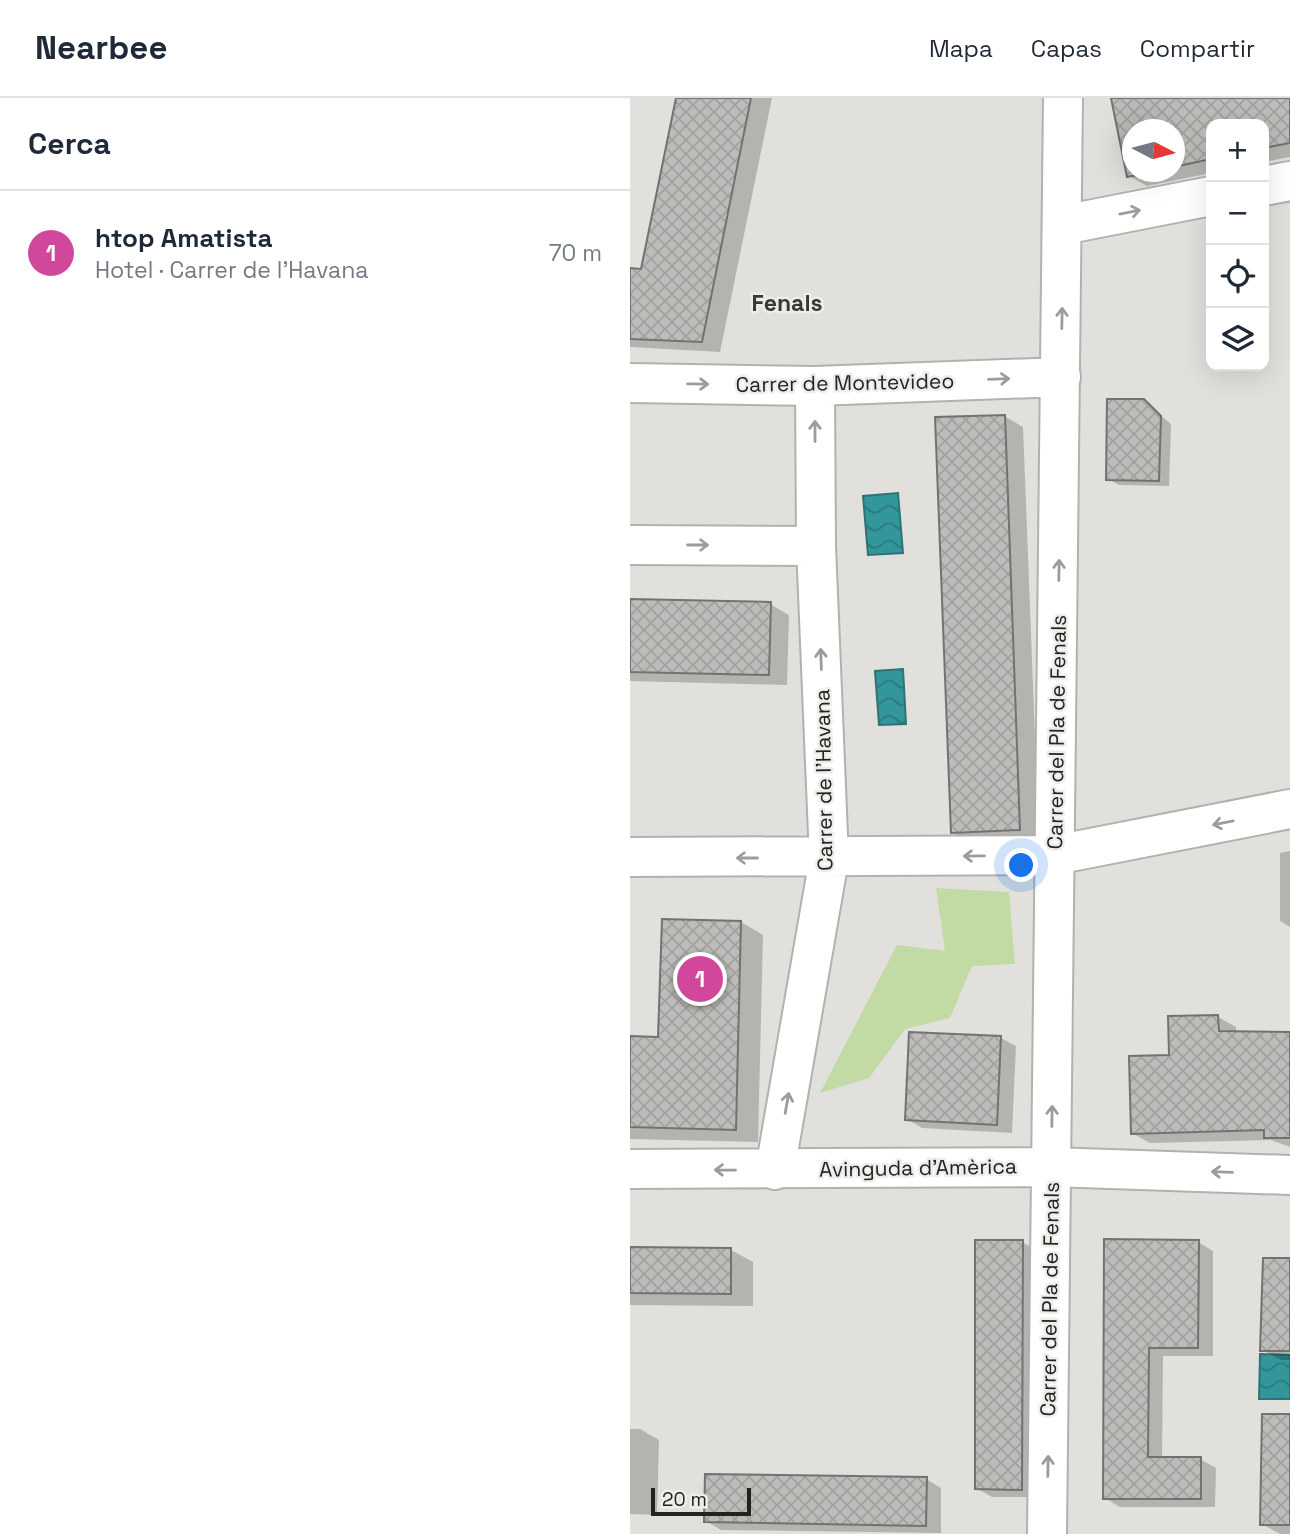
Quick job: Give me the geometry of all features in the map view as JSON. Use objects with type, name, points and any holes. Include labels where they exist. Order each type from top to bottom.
[{"type":"street","name":"Carrer del Pla de Fenals","points":[[1047,1534],[1063,98]]},
{"type":"street","points":[[1269,185],[1290,181]]},
{"type":"street","points":[[1063,225],[1206,197]]},
{"type":"street","name":"Carrer de Montevideo","points":[[630,383],[815,386],[1061,377]]},
{"type":"street","name":"Carrer de l'Havana","points":[[775,1170],[829,859],[816,545],[815,386]]},
{"type":"street","points":[[630,545],[816,545]]},
{"type":"street","points":[[630,858],[829,859],[1055,855],[1290,809]]},
{"type":"street","name":"Avinguda d'Amèrica","points":[[630,1169],[1051,1167],[1290,1175]]},
{"type":"green space","points":[[936,888],[1009,892],[1015,964],[972,966],[950,1018],[905,1029],[869,1078],[820,1093],[897,945],[945,951]]},
{"type":"water","points":[[898,493],[903,553],[868,555],[863,496]]},
{"type":"water","points":[[903,669],[906,724],[879,725],[875,671]]},
{"type":"water","points":[[1260,1354],[1290,1355],[1290,1399],[1259,1399]]},
{"type":"building","points":[[676,98],[751,98],[702,342],[630,339],[630,268],[641,269]]},
{"type":"building","points":[[1111,98],[1290,98],[1290,143],[1269,147],[1269,119],[1206,119],[1206,160],[1185,165],[1185,119],[1122,119],[1122,152]]},
{"type":"building","points":[[1107,399],[1144,399],[1161,416],[1159,481],[1106,480]]},
{"type":"building","points":[[1005,415],[1020,830],[951,833],[935,417]]},
{"type":"building","points":[[630,599],[771,602],[769,675],[630,672]]},
{"type":"building","points":[[662,919],[741,921],[736,1130],[630,1127],[630,1036],[658,1037]]},
{"type":"building","points":[[1218,1015],[1219,1031],[1290,1032],[1290,1138],[1264,1138],[1264,1130],[1131,1134],[1129,1056],[1169,1055],[1168,1016]]},
{"type":"building","points":[[909,1032],[1001,1036],[997,1125],[905,1120]]},
{"type":"building","points":[[1104,1239],[1199,1240],[1198,1348],[1149,1348],[1148,1457],[1201,1457],[1201,1499],[1103,1499]]},
{"type":"building","points":[[975,1240],[1023,1240],[1022,1490],[975,1489]]},
{"type":"building","points":[[630,1247],[731,1248],[731,1294],[630,1293]]},
{"type":"building","points":[[1263,1258],[1290,1258],[1290,1351],[1260,1351]]},
{"type":"building","points":[[1262,1414],[1290,1414],[1290,1525],[1260,1525]]},
{"type":"building","points":[[705,1474],[927,1477],[926,1526],[704,1522]]},
{"type":"place","name":"htop Amatista","points":[[700,979]]},
{"type":"district","name":"Fenals","points":[[787,303]]}]
